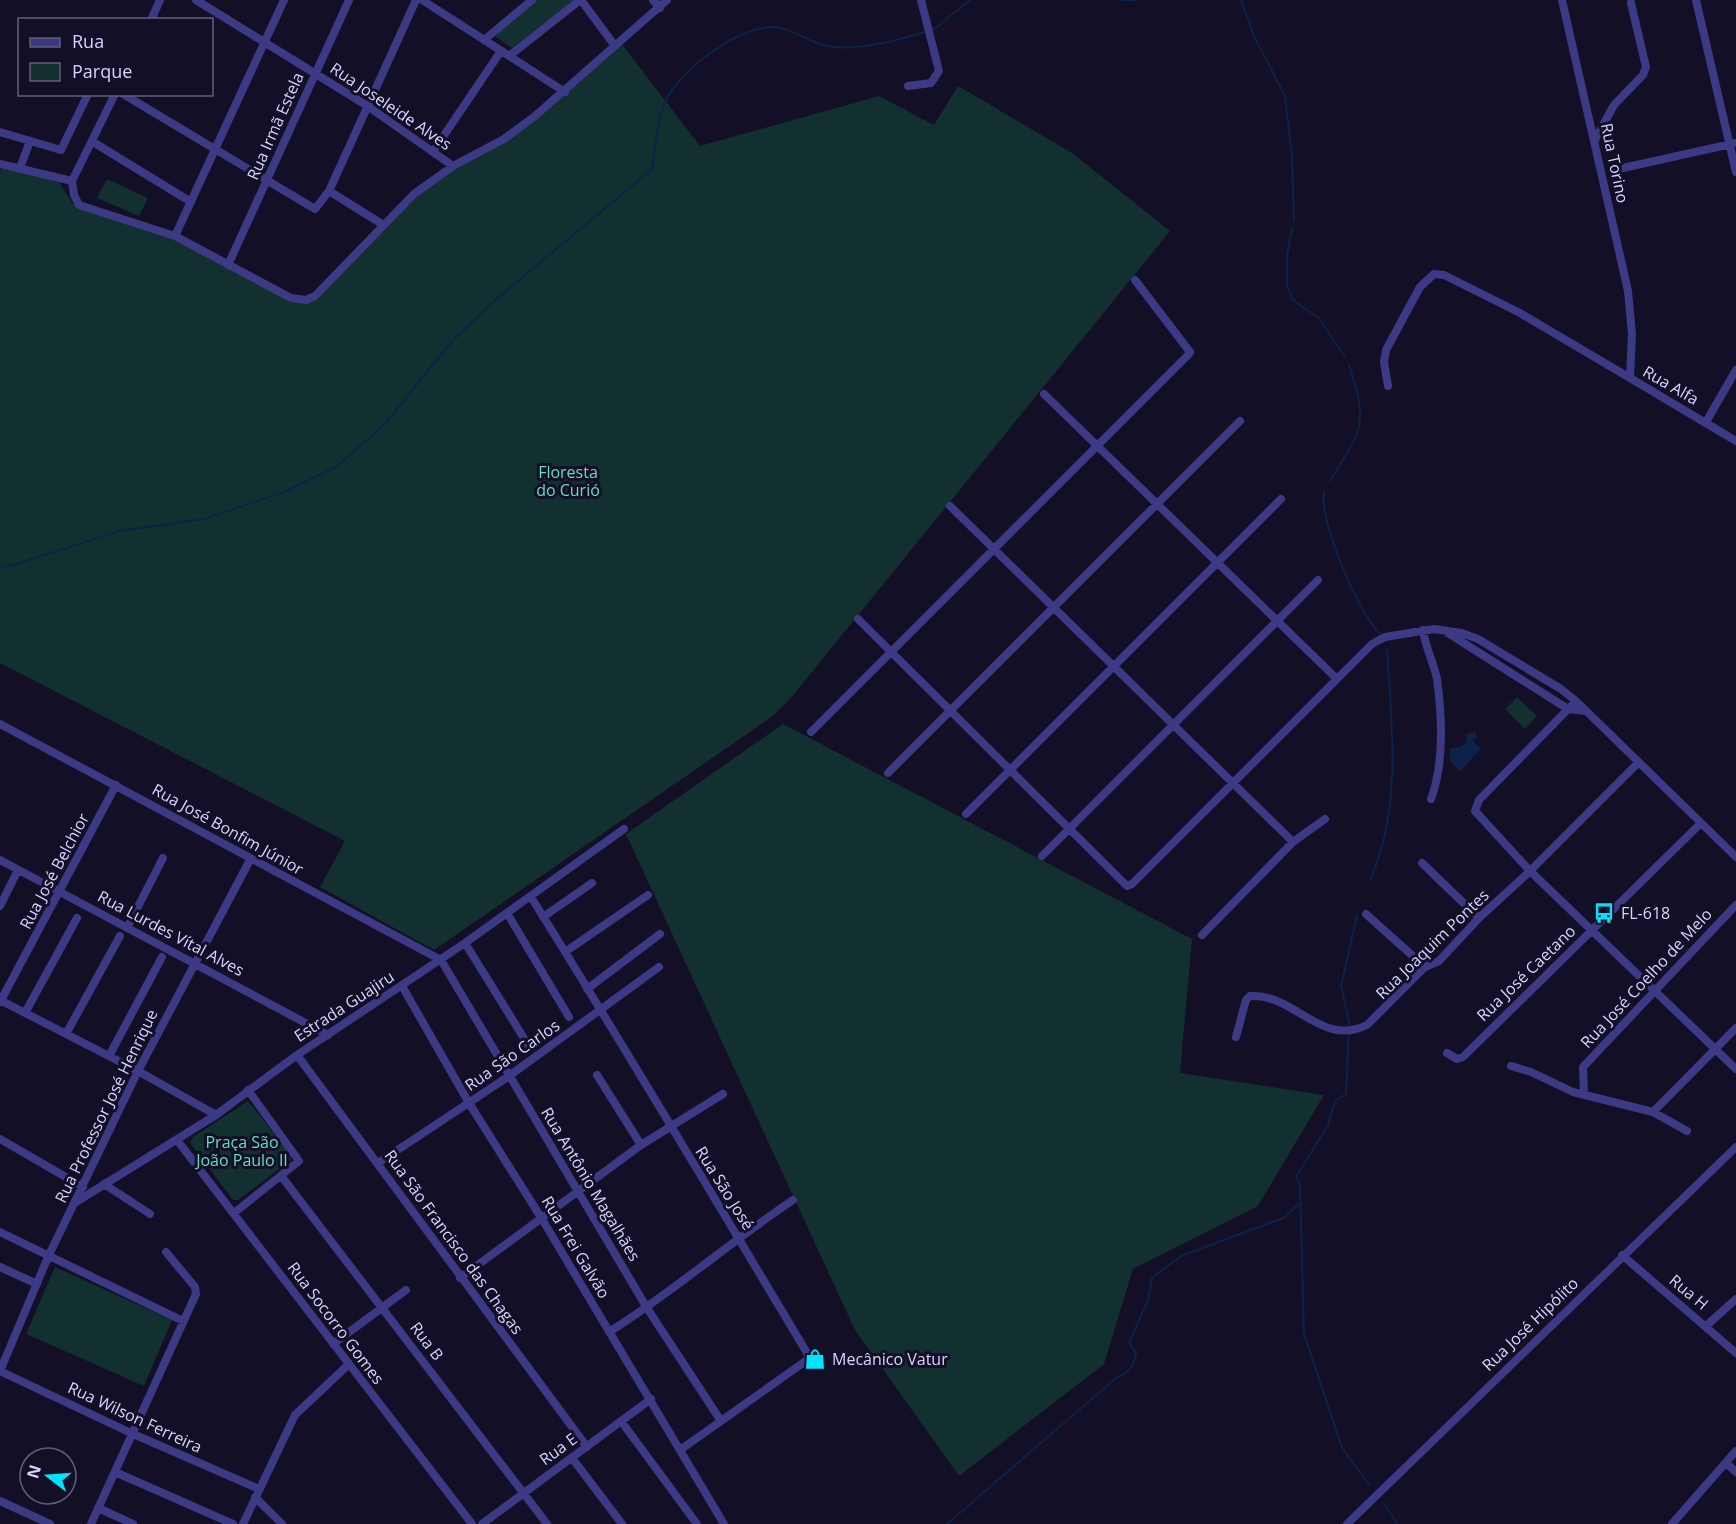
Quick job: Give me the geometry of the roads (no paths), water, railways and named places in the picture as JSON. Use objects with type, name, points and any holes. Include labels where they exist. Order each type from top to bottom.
[{"type":"street","points":[[152,18],[160,0]]},
{"type":"street","name":"Rua Joseleide Alves","points":[[196,0],[366,105],[434,150],[453,166],[504,139],[565,92],[667,0]]},
{"type":"street","points":[[175,236],[284,0]]},
{"type":"street","name":"Rua Irmã Estela","points":[[228,265],[349,0]]},
{"type":"street","points":[[126,96],[266,182],[315,209],[328,191],[416,0]]},
{"type":"street","points":[[422,0],[565,92]]},
{"type":"street","points":[[433,7],[441,0]]},
{"type":"street","points":[[484,40],[532,0]]},
{"type":"street","points":[[509,56],[580,0],[615,46]]},
{"type":"street","points":[[653,0],[660,8]]},
{"type":"street","points":[[908,86],[931,83],[939,71],[921,0]]},
{"type":"street","name":"Rua Torino","points":[[1562,0],[1596,140],[1628,291],[1632,333]]},
{"type":"street","points":[[1696,0],[1733,144],[1736,172]]},
{"type":"street","points":[[1596,140],[1614,105],[1643,75],[1646,67],[1631,3]]},
{"type":"street","points":[[434,150],[501,51]]},
{"type":"street","points":[[0,132],[58,150],[63,148],[87,96]]},
{"type":"street","points":[[114,96],[72,182],[78,205],[175,236],[291,298],[306,300],[315,296],[382,224],[414,194],[453,166]]},
{"type":"street","points":[[20,168],[30,141]]},
{"type":"street","points":[[93,142],[191,202]]},
{"type":"street","points":[[1614,170],[1733,144]]},
{"type":"street","points":[[0,164],[72,182]]},
{"type":"street","points":[[328,191],[382,224]]},
{"type":"street","points":[[1388,386],[1384,362],[1386,350],[1420,287],[1434,274],[1444,275],[1520,313],[1630,378]]},
{"type":"street","points":[[811,732],[1098,447],[1190,352],[1135,280]]},
{"type":"street","name":"Rua Alfa","points":[[1632,333],[1630,378],[1736,441]]},
{"type":"street","points":[[1706,422],[1736,370]]},
{"type":"street","points":[[1044,394],[1159,503],[1337,679]]},
{"type":"street","points":[[888,773],[1240,421]]},
{"type":"street","points":[[966,814],[1281,499]]},
{"type":"street","points":[[950,506],[1293,843]]},
{"type":"street","points":[[1042,856],[1318,580]]},
{"type":"street","points":[[858,619],[1123,884],[1129,885],[1234,785],[1377,641],[1423,630],[1462,633],[1478,639],[1561,689],[1587,711],[1736,857]]},
{"type":"street","points":[[1423,630],[1437,678],[1440,750],[1438,779],[1431,799]]},
{"type":"street","points":[[1445,632],[1568,709],[1587,711]]},
{"type":"street","points":[[1575,701],[1479,800],[1475,806],[1476,813],[1530,872],[1655,988],[1736,1068]]},
{"type":"street","name":"Rua José Bonfim Júnior","points":[[0,724],[116,785],[250,860],[441,960]]},
{"type":"street","name":"Rua Joaquim Pontes","points":[[1236,1037],[1246,1000],[1250,996],[1276,1000],[1321,1027],[1349,1029],[1364,1027],[1379,1016],[1425,967],[1439,961],[1479,918],[1530,872],[1638,763]]},
{"type":"street","name":"Rua José Belchior","points":[[0,1001],[116,785]]},
{"type":"street","points":[[1202,935],[1293,843],[1316,823],[1325,819]]},
{"type":"street","name":"Rua José Caetano","points":[[1447,1053],[1457,1059],[1463,1057],[1701,823]]},
{"type":"street","name":"Estrada Guajiru","points":[[76,1202],[216,1115],[297,1055],[441,960],[624,829]]},
{"type":"street","points":[[127,928],[163,858]]},
{"type":"street","name":"Rua Lurdes Vítal Alves","points":[[0,860],[328,1035]]},
{"type":"street","name":"Rua Professor José Henrique","points":[[0,1371],[48,1257],[138,1071],[250,860]]},
{"type":"street","points":[[1422,863],[1479,918]]},
{"type":"street","points":[[0,906],[18,870]]},
{"type":"street","points":[[543,916],[592,883]]},
{"type":"street","points":[[565,952],[648,896]]},
{"type":"street","name":"Rua São José","points":[[531,897],[601,1008],[671,1129],[810,1358],[680,1450]]},
{"type":"street","name":"Rua José Coelho de Melo","points":[[1584,1095],[1581,1073],[1583,1067],[1655,988],[1736,905]]},
{"type":"street","points":[[507,913],[569,1017]]},
{"type":"street","points":[[1366,914],[1425,967]]},
{"type":"street","points":[[25,1013],[76,918]]},
{"type":"street","points":[[587,989],[660,934]]},
{"type":"street","points":[[66,1034],[120,936]]},
{"type":"street","points":[[465,943],[530,1048]]},
{"type":"street","points":[[109,1056],[162,957]]},
{"type":"street","name":"Rua Antônio Magalhães","points":[[441,960],[648,1308],[721,1421]]},
{"type":"street","name":"Rua São Carlos","points":[[378,1163],[509,1076],[659,967]]},
{"type":"street","name":"Rua Frei Galvão","points":[[402,986],[469,1103],[542,1219],[724,1524]]},
{"type":"street","points":[[0,1001],[138,1071],[216,1115]]},
{"type":"street","points":[[1653,1112],[1736,1028]]},
{"type":"street","name":"Rua São Francisco das Chagas","points":[[297,1055],[587,1447]]},
{"type":"street","points":[[1511,1066],[1584,1095],[1653,1112],[1687,1131]]},
{"type":"street","points":[[597,1076],[641,1145]]},
{"type":"street","points":[[234,1213],[298,1163],[298,1157],[248,1090]]},
{"type":"street","points":[[460,1278],[641,1145],[671,1129],[723,1094]]},
{"type":"street","points":[[0,1139],[83,1187]]},
{"type":"street","name":"Rua Socorro Gomes","points":[[177,1140],[472,1524]]},
{"type":"street","name":"Rua José Hipólito","points":[[1347,1524],[1736,1147]]},
{"type":"street","name":"Rua B","points":[[282,1177],[547,1524]]},
{"type":"street","points":[[104,1184],[150,1214]]},
{"type":"street","points":[[609,1332],[648,1308],[738,1238],[793,1200]]},
{"type":"street","points":[[0,1232],[183,1321]]},
{"type":"street","points":[[91,1524],[196,1294],[195,1287],[166,1252]]},
{"type":"street","name":"Rua H","points":[[1622,1255],[1736,1353]]},
{"type":"street","points":[[0,1267],[37,1284]]},
{"type":"street","points":[[333,1344],[406,1290]]},
{"type":"street","points":[[1706,1326],[1736,1299]]},
{"type":"street","points":[[243,1524],[295,1415],[348,1365]]},
{"type":"street","name":"Rua Wilson Ferreira","points":[[0,1371],[257,1493]]},
{"type":"street","name":"Rua E","points":[[482,1524],[651,1399]]},
{"type":"street","points":[[621,1420],[698,1524]]},
{"type":"street","points":[[1672,1524],[1736,1451]]},
{"type":"street","points":[[572,1458],[622,1524]]},
{"type":"street","points":[[1726,1463],[1736,1472]]},
{"type":"street","points":[[115,1472],[233,1524]]},
{"type":"street","points":[[257,1493],[282,1524]]},
{"type":"street","points":[[0,1500],[50,1524]]},
{"type":"street","points":[[98,1508],[133,1524]]},
{"type":"water","points":[[1475,731],[1477,738],[1472,740],[1481,749],[1460,771],[1450,761],[1450,749],[1461,747],[1467,741],[1466,734]]},
{"type":"waterway","points":[[933,30],[970,0]]},
{"type":"waterway","points":[[1121,0],[1136,0]]},
{"type":"waterway","points":[[1241,0],[1254,36],[1285,96],[1292,156],[1294,220]]},
{"type":"waterway","points":[[0,567],[13,565],[120,531],[204,519],[284,492],[336,467],[385,424],[451,342],[501,295],[652,169],[660,117],[668,96],[691,69],[723,44],[756,29],[771,27],[791,31],[817,43],[834,47],[861,46],[927,31]]},
{"type":"waterway","points":[[1292,228],[1287,256],[1287,286],[1293,300],[1318,317],[1345,357]]},
{"type":"waterway","points":[[1330,481],[1349,449],[1359,426],[1359,401],[1349,365]]},
{"type":"waterway","points":[[1324,491],[1327,522],[1342,565],[1362,607],[1380,634]]},
{"type":"waterway","points":[[1370,880],[1380,853],[1391,796],[1392,737],[1387,649]]},
{"type":"waterway","points":[[1357,915],[1341,986],[1349,1022],[1346,1094],[1335,1101],[1328,1125],[1296,1177],[1300,1185],[1304,1334],[1342,1448],[1370,1486]]},
{"type":"waterway","points":[[947,1524],[1116,1378],[1130,1369],[1136,1353],[1129,1343],[1148,1300],[1152,1278],[1181,1256],[1283,1218],[1299,1204]]},
{"type":"waterway","points":[[1383,1503],[1398,1524]]},
{"type":"place","name":"FL-618","points":[[1604,913]]},
{"type":"place","name":"Mecânico Vatur","points":[[815,1359]]},
{"type":"park label","name":"Floresta do Curió","points":[[568,481]]},
{"type":"park label","name":"Praça São João Paulo II","points":[[242,1151]]}]
